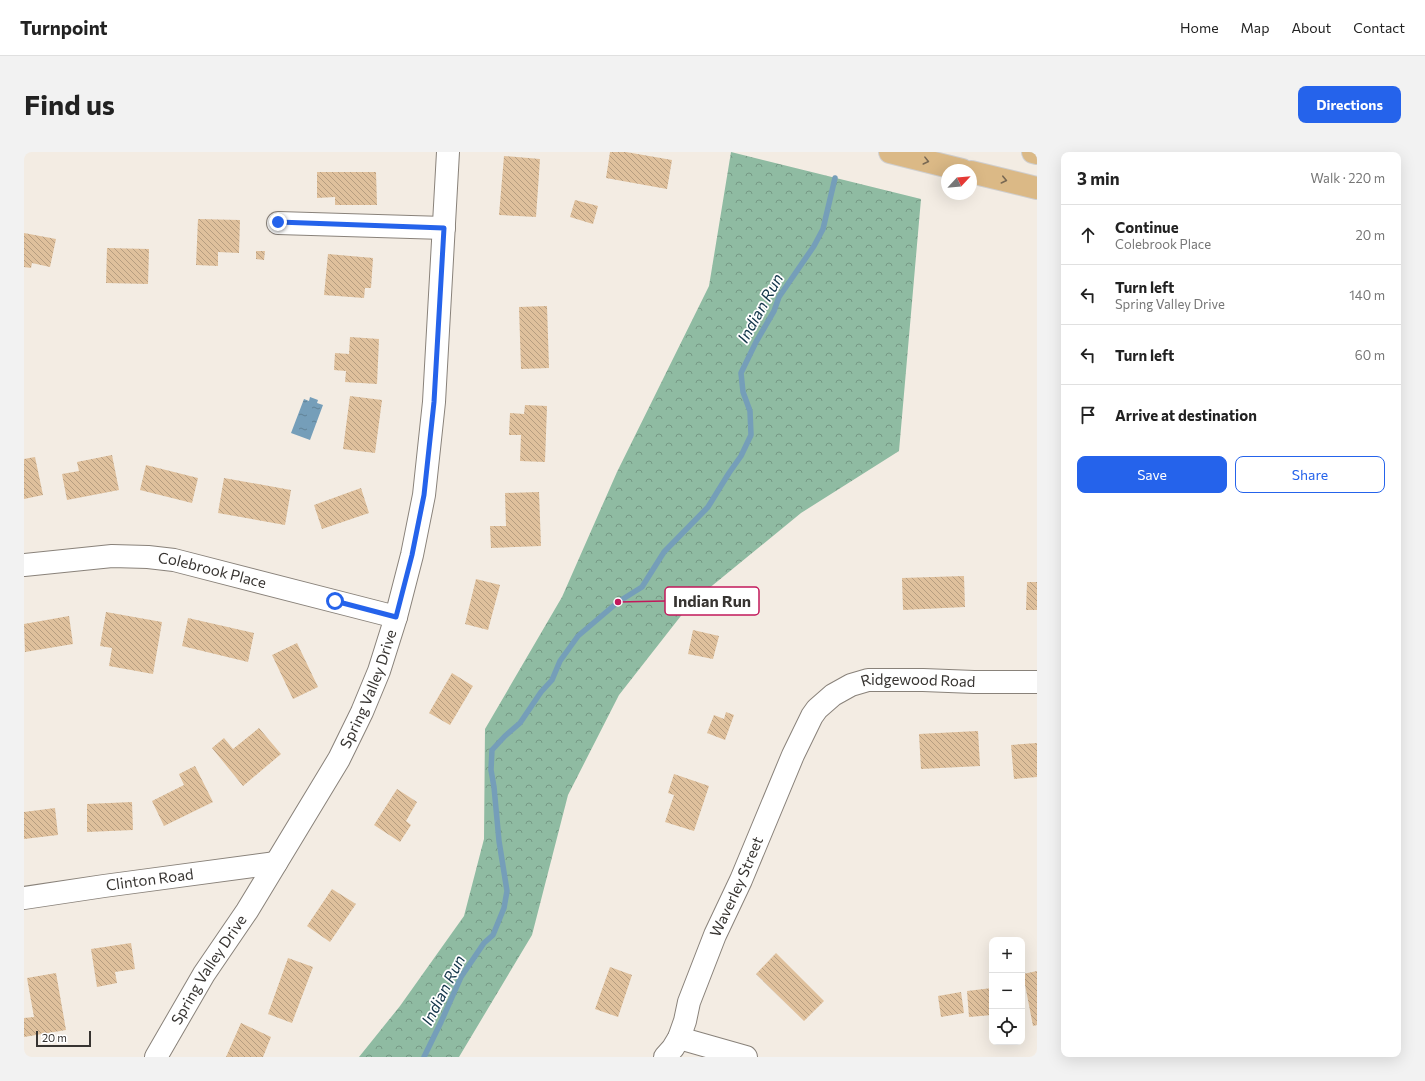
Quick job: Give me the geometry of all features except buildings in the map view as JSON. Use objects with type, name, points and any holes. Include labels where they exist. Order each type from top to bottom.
[{"type":"main road","points":[[890,152],[941,165]]},
{"type":"main road","points":[[1033,152],[1037,153]]},
{"type":"main road","points":[[977,173],[1037,188]]},
{"type":"street","name":"Spring Valley Drive","points":[[156,1057],[204,974],[247,911],[339,759],[362,712],[379,670],[396,617],[412,555],[424,495],[434,402],[448,152]]},
{"type":"street","points":[[278,222],[444,228]]},
{"type":"street","name":"Colebrook Place","points":[[24,566],[112,556],[148,557],[174,560],[396,617]]},
{"type":"street","name":"Ridgewood Road","points":[[812,716],[832,694],[851,685],[868,680],[1037,682]]},
{"type":"street","name":"Waverley Street","points":[[665,1057],[679,1038],[686,1021],[689,1002],[715,935],[741,880],[793,755],[812,716]]},
{"type":"street","name":"Clinton Road","points":[[24,898],[276,863]]},
{"type":"street","points":[[679,1038],[746,1057]]},
{"type":"green space","points":[[731,152],[921,199],[899,451],[801,513],[691,603],[619,695],[568,795],[532,935],[459,1057],[359,1057],[400,1006],[464,916],[484,839],[485,729],[562,597],[617,472],[709,286]]},
{"type":"water","points":[[310,397],[318,400],[317,403],[323,405],[310,440],[291,433],[304,399],[309,401]]},
{"type":"waterway","name":"Indian Run","points":[[424,1057],[461,977],[484,943],[493,935],[504,908],[507,891],[499,841],[491,770],[492,750],[520,723],[541,692],[552,680],[560,661],[578,636],[618,602],[642,587],[664,552],[708,507],[741,456],[751,435],[750,411],[743,392],[741,373],[756,342],[774,311],[779,297],[814,246],[823,229],[835,178]]},
{"type":"place","name":"Indian Run","points":[[618,602]]},
{"type":"route","points":[[278,222],[444,228],[434,402],[424,495],[412,555],[396,617],[335,601]]}]
